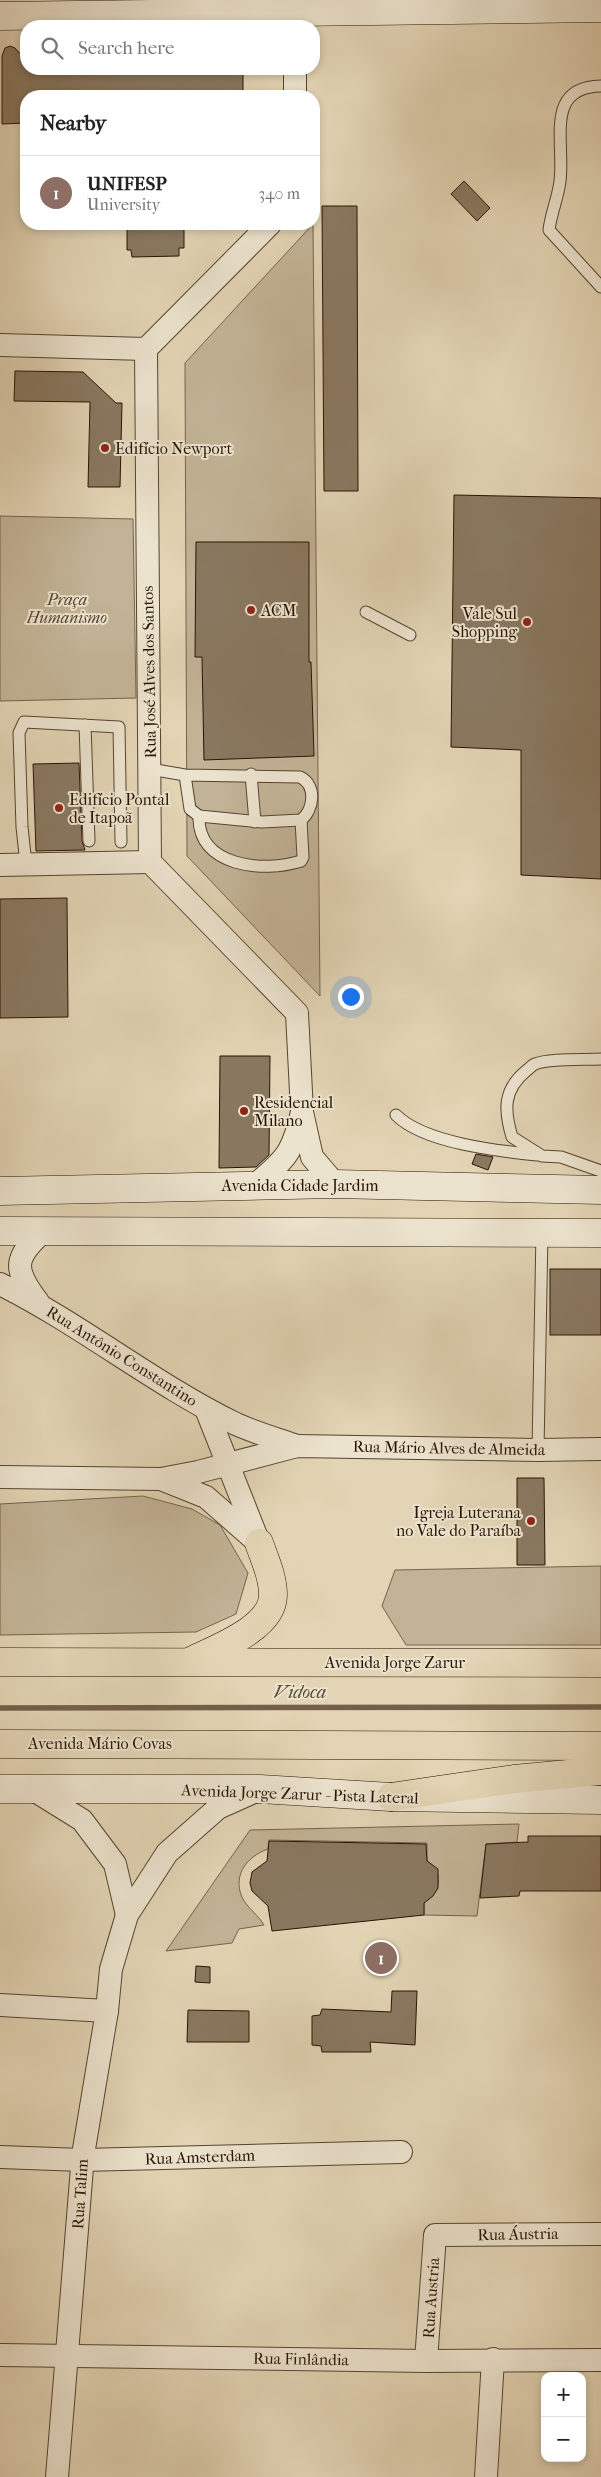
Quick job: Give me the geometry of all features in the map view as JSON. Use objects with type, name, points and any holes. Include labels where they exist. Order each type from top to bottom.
[{"type":"highway","points":[[0,1662],[189,1662],[242,1635],[257,1625],[266,1613],[273,1597],[269,1569],[259,1543]]},
{"type":"highway","name":"Avenida Jorge Zarur","points":[[189,1662],[601,1663]]},
{"type":"highway","name":"Avenida Mário Covas","points":[[0,1744],[200,1743],[601,1746]]},
{"type":"highway","points":[[391,1797],[514,1780],[601,1771]]},
{"type":"main road","points":[[0,16],[264,19],[301,12],[483,4],[601,8]]},
{"type":"main road","name":"Avenida Cidade Jardim","points":[[0,1191],[256,1184],[601,1190]]},
{"type":"main road","points":[[0,1231],[601,1233]]},
{"type":"main road","name":"Avenida Jorge Zarur - Pista Lateral","points":[[0,1789],[260,1789],[391,1797],[601,1800]]},
{"type":"street","points":[[295,75],[295,90]]},
{"type":"street","points":[[0,345],[146,349],[264,230]]},
{"type":"street","name":"Rua José Alves dos Santos","points":[[146,349],[150,862]]},
{"type":"street","points":[[0,865],[150,862],[297,1013],[302,1112],[312,1157],[335,1184]]},
{"type":"street","points":[[256,1184],[286,1157],[295,1141],[302,1112]]},
{"type":"street","name":"Rua Antônio Constantino","points":[[38,1303],[23,1283],[19,1270],[22,1257],[29,1244],[45,1230]]},
{"type":"street","name":"Rua Antônio Constantino","points":[[0,1284],[38,1303],[206,1409],[238,1425],[298,1446]]},
{"type":"street","name":"Rua Antônio Constantino","points":[[206,1409],[259,1543]]},
{"type":"street","points":[[0,1478],[160,1479],[227,1465],[298,1446]]},
{"type":"street","name":"Rua Mário Alves de Almeida","points":[[298,1446],[538,1450],[601,1449]]},
{"type":"street","points":[[160,1479],[206,1497],[259,1543]]},
{"type":"street","name":"Rua Talim","points":[[57,2477],[82,2160],[107,2011],[111,1969],[127,1915],[167,1852],[218,1808],[260,1789]]},
{"type":"street","name":"Rua Talim","points":[[32,1790],[82,1820],[110,1856],[115,1864],[127,1915]]},
{"type":"street","points":[[0,2005],[107,2011]]},
{"type":"street","name":"Rua Amsterdam","points":[[0,2157],[82,2160],[401,2152]]},
{"type":"street","name":"Rua Áustria","points":[[435,2235],[601,2234]]},
{"type":"street","name":"Rua Austria","points":[[426,2361],[435,2235]]},
{"type":"street","name":"Rua Finlândia","points":[[0,2355],[426,2361],[493,2359],[601,2360]]},
{"type":"street","points":[[486,2477],[493,2359]]},
{"type":"lane","points":[[601,86],[586,87],[572,93],[563,107],[560,179],[549,230],[601,286]]},
{"type":"lane","points":[[366,612],[410,635]]},
{"type":"lane","points":[[26,864],[22,827],[18,733],[20,726],[24,722],[119,727],[121,842]]},
{"type":"lane","points":[[85,725],[89,841]]},
{"type":"lane","points":[[150,769],[185,775],[252,774],[300,777],[305,779],[312,790],[310,811],[301,820],[256,822],[200,816],[190,809],[185,775]]},
{"type":"lane","points":[[252,774],[256,822]]},
{"type":"lane","points":[[200,816],[199,828],[207,845],[228,859],[254,866],[301,861],[303,857],[301,820]]},
{"type":"lane","points":[[542,1156],[512,1138],[508,1126],[507,1092],[518,1078],[535,1064],[567,1060],[601,1060]]},
{"type":"lane","points":[[396,1115],[419,1132],[494,1151],[561,1157],[601,1171]]},
{"type":"lane","points":[[538,1450],[542,1232]]},
{"type":"green space","name":"ACM","points":[[307,230],[313,230],[320,996],[187,856],[185,363]]},
{"type":"green space","name":"Praça Humanismo","points":[[0,516],[133,519],[136,698],[0,701]]},
{"type":"green space","points":[[143,1496],[192,1509],[220,1525],[248,1573],[236,1614],[196,1632],[0,1635],[0,1504]]},
{"type":"green space","points":[[601,1566],[601,1645],[406,1645],[382,1606],[395,1570]]},
{"type":"green space","points":[[519,1824],[517,1842],[486,1844],[477,1916],[424,1915],[424,1903],[435,1892],[438,1884],[437,1869],[427,1861],[427,1843],[269,1840],[268,1849],[253,1857],[247,1863],[243,1869],[239,1884],[244,1901],[264,1925],[239,1929],[232,1943],[166,1951],[250,1830]]},
{"type":"building","points":[[10,46],[20,54],[20,75],[243,75],[243,90],[20,90],[20,123],[2,124],[2,56],[5,48]]},
{"type":"building","points":[[464,181],[490,208],[477,221],[451,194]]},
{"type":"building","points":[[322,206],[357,206],[358,491],[324,491]]},
{"type":"building","points":[[127,230],[184,230],[184,248],[179,248],[179,256],[132,257],[131,250],[127,250]]},
{"type":"building","name":"Edifício Newport","points":[[15,371],[83,372],[116,403],[122,403],[120,487],[88,487],[90,402],[14,401]]},
{"type":"building","name":"Vale Sul Shopping","points":[[454,495],[601,498],[601,879],[521,875],[521,750],[451,747]]},
{"type":"building","points":[[196,542],[309,542],[309,662],[311,662],[314,756],[204,760],[202,657],[195,657]]},
{"type":"building","name":"Edifício Pontal de Itapoã","points":[[79,763],[82,841],[85,850],[36,851],[33,764]]},
{"type":"building","points":[[67,898],[68,1017],[0,1018],[0,899]]},
{"type":"building","name":"Residencial Milano","points":[[220,1056],[270,1056],[269,1155],[256,1167],[219,1168]]},
{"type":"building","points":[[476,1154],[493,1157],[488,1170],[472,1164]]},
{"type":"building","points":[[550,1269],[601,1269],[601,1335],[550,1335]]},
{"type":"building","name":"Igreja Luterana no Vale do Paraíba","points":[[517,1478],[544,1478],[545,1565],[517,1565]]},
{"type":"building","points":[[528,1836],[601,1836],[601,1891],[520,1891],[519,1896],[480,1898],[486,1844],[528,1842]]},
{"type":"building","points":[[269,1841],[426,1844],[427,1861],[438,1869],[438,1888],[433,1896],[424,1903],[424,1915],[272,1931],[268,1906],[252,1891],[250,1883],[252,1872],[267,1861]]},
{"type":"building","points":[[196,1966],[210,1967],[210,1983],[195,1982]]},
{"type":"building","points":[[392,1991],[417,1991],[415,2045],[370,2042],[371,2052],[322,2052],[321,2046],[312,2045],[312,2016],[320,2015],[322,2009],[391,2012]]},
{"type":"building","points":[[188,2010],[249,2011],[249,2042],[187,2042]]},
{"type":"waterway","name":"Vidoca","points":[[0,1708],[601,1707]]},
{"type":"place","name":"Edifício Newport","points":[[105,448]]},
{"type":"place","name":"ACM","points":[[251,610]]},
{"type":"place","name":"Vale Sul Shopping","points":[[527,622]]},
{"type":"place","name":"Edifício Pontal de Itapoã","points":[[59,808]]},
{"type":"place","name":"Residencial Milano","points":[[244,1111]]},
{"type":"place","name":"Igreja Luterana no Vale do Paraíba","points":[[531,1521]]},
{"type":"place","name":"UNIFESP","points":[[381,1958]]}]
